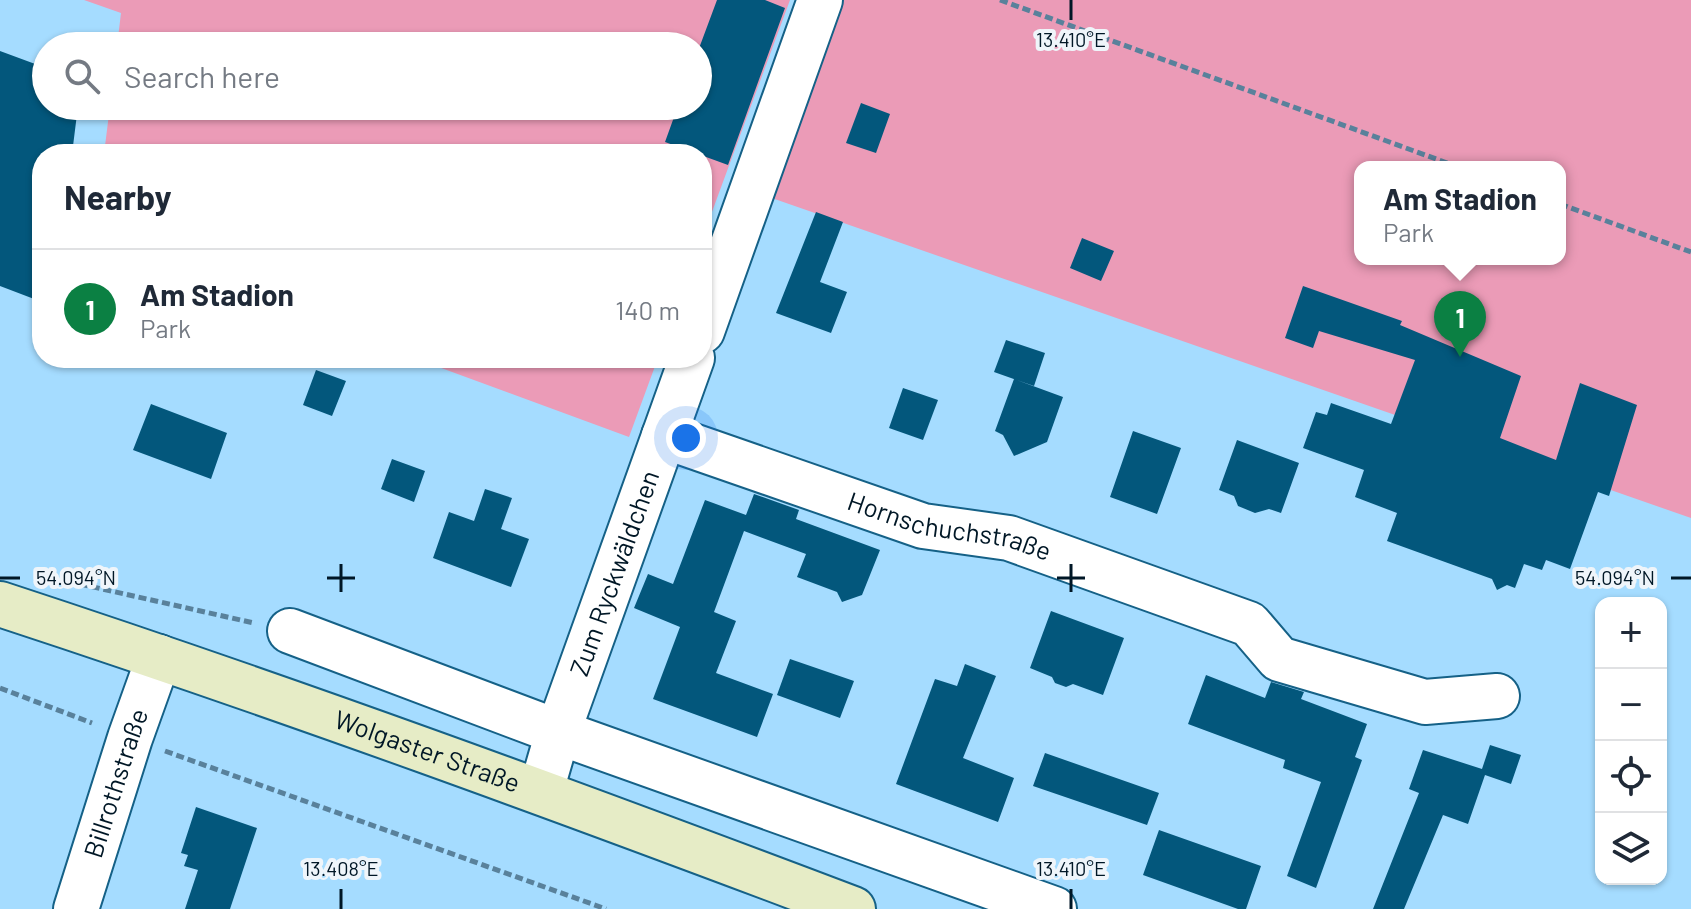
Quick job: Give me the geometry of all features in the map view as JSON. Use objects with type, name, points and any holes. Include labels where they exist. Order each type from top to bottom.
[{"type":"main road","name":"Wolgaster Straße","points":[[0,604],[541,791],[853,909]]},
{"type":"street","points":[[712,303],[820,0]]},
{"type":"street","name":"Zum Ryckwäldchen","points":[[541,791],[558,732],[688,368]]},
{"type":"street","name":"Hornschuchstraße","points":[[664,436],[923,526],[1009,538],[1249,624],[1279,659],[1425,702],[1497,696]]},
{"type":"street","points":[[290,631],[558,732],[1054,909]]},
{"type":"street","name":"Billrothstraße","points":[[76,909],[159,657]]},
{"type":"path","points":[[1000,0],[1442,161]]},
{"type":"path","points":[[1566,206],[1691,252]]},
{"type":"path","points":[[74,583],[290,631]]},
{"type":"path","points":[[0,688],[130,738],[606,909]]},
{"type":"shaded area","points":[[84,0],[790,0],[712,212],[712,144],[105,144],[108,120],[712,120],[712,32],[119,32],[121,13]]},
{"type":"shaded area","points":[[840,0],[1691,0],[1691,518],[766,196]]},
{"type":"shaded area","points":[[441,368],[654,368],[629,437]]},
{"type":"building","points":[[717,0],[765,0],[785,8],[728,165],[712,159],[712,144],[665,142],[673,120],[712,120],[712,32],[705,32]]},
{"type":"building","points":[[0,51],[32,63],[32,120],[76,120],[73,144],[32,144],[32,298],[0,286]]},
{"type":"building","points":[[861,103],[890,114],[876,153],[846,143]]},
{"type":"building","points":[[816,212],[843,222],[820,282],[847,292],[831,333],[776,313]]},
{"type":"building","points":[[1082,238],[1114,251],[1101,281],[1070,268]]},
{"type":"building","points":[[1303,286],[1402,321],[1400,325],[1521,376],[1500,438],[1556,460],[1580,383],[1637,405],[1609,496],[1598,492],[1570,569],[1546,560],[1542,570],[1524,564],[1515,588],[1507,585],[1497,590],[1492,579],[1387,541],[1397,513],[1355,497],[1364,470],[1303,448],[1316,412],[1327,415],[1331,403],[1391,424],[1415,360],[1319,331],[1313,348],[1285,338]]},
{"type":"building","points":[[1006,340],[1045,353],[1034,386],[994,372]]},
{"type":"building","points":[[316,370],[346,381],[332,416],[303,405]]},
{"type":"building","points":[[1014,379],[1063,397],[1047,442],[1014,456],[1003,435],[995,431]]},
{"type":"building","points":[[903,388],[938,400],[923,440],[889,428]]},
{"type":"building","points":[[151,404],[227,433],[211,479],[133,450]]},
{"type":"building","points":[[1133,431],[1181,448],[1157,514],[1110,497]]},
{"type":"building","points":[[1237,440],[1299,463],[1281,513],[1269,509],[1255,513],[1238,506],[1234,496],[1219,490]]},
{"type":"building","points":[[392,459],[425,471],[414,502],[381,489]]},
{"type":"building","points":[[485,489],[512,498],[501,529],[529,539],[511,587],[433,558],[449,512],[474,521]]},
{"type":"building","points":[[754,494],[799,510],[796,519],[880,550],[862,595],[842,602],[837,592],[797,577],[806,554],[744,531],[714,612],[736,621],[716,673],[773,694],[757,737],[653,699],[680,627],[634,608],[648,574],[673,584],[705,500],[746,515]]},
{"type":"building","points":[[1051,611],[1124,638],[1103,695],[1073,684],[1066,687],[1055,683],[1052,677],[1030,668]]},
{"type":"building","points":[[790,659],[854,681],[840,718],[777,695]]},
{"type":"building","points":[[965,664],[996,676],[963,758],[1014,778],[998,822],[896,784],[935,679],[957,686]]},
{"type":"building","points":[[1206,675],[1265,698],[1271,682],[1304,692],[1301,699],[1367,724],[1355,757],[1362,760],[1316,888],[1287,876],[1321,782],[1283,768],[1285,760],[1188,724]]},
{"type":"building","points":[[1490,745],[1521,755],[1511,784],[1485,775],[1468,824],[1443,815],[1404,909],[1373,909],[1419,793],[1409,789],[1423,750],[1482,769]]},
{"type":"building","points":[[1045,753],[1159,793],[1147,825],[1033,786]]},
{"type":"building","points":[[196,807],[257,828],[230,909],[185,909],[198,870],[184,866],[188,855],[181,853]]},
{"type":"building","points":[[1159,830],[1261,866],[1246,909],[1238,909],[1143,875]]},
{"type":"place","name":"Am Stadion","points":[[1460,357]]}]
